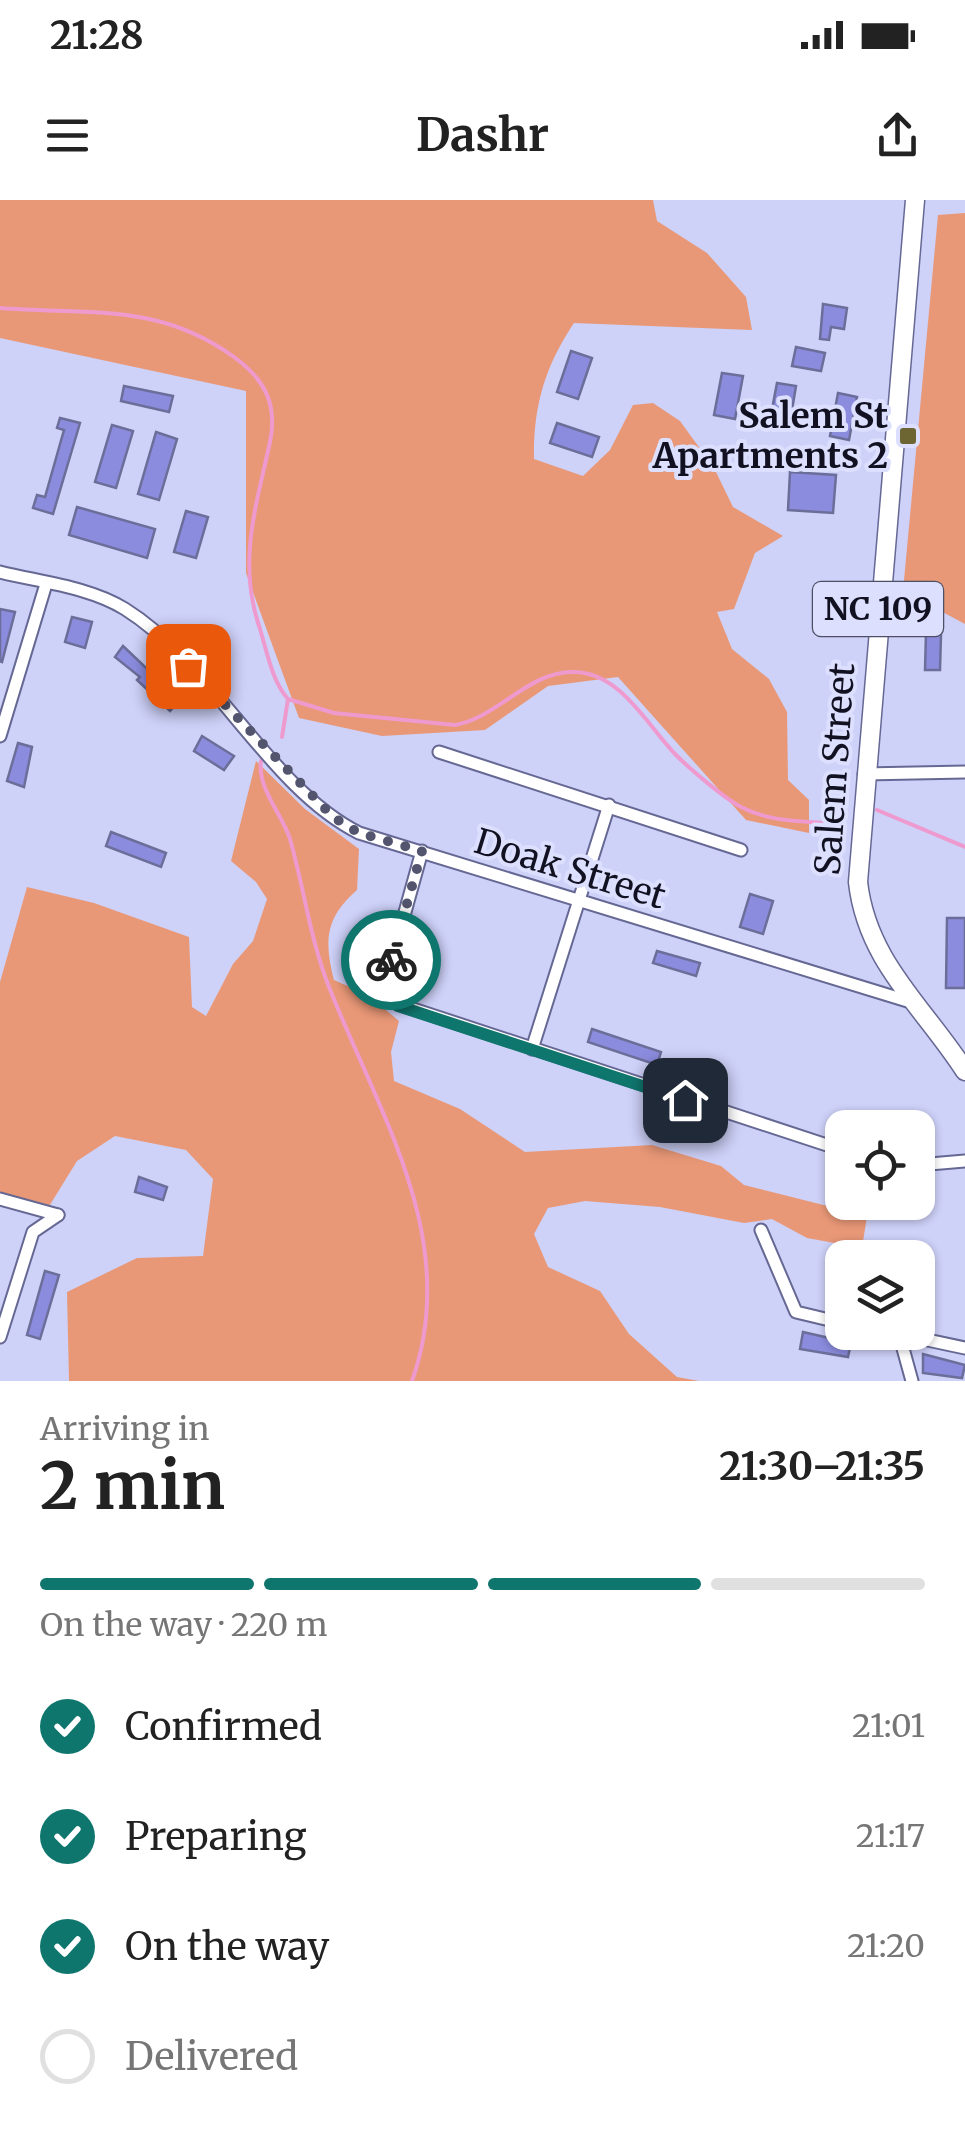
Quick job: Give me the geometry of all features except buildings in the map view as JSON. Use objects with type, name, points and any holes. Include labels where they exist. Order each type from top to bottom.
[{"type":"main road","name":"Salem Street","points":[[915,200],[864,774],[858,863],[860,902],[878,954],[965,1071]]},
{"type":"street","name":"Doak Street","points":[[0,572],[103,598],[142,621],[333,817],[359,833],[914,1003]]},
{"type":"street","points":[[0,736],[4,709],[46,584]]},
{"type":"street","points":[[439,752],[741,850]]},
{"type":"street","points":[[864,774],[965,772]]},
{"type":"street","points":[[532,1049],[609,805]]},
{"type":"street","points":[[422,851],[385,984],[392,1002],[825,1144]]},
{"type":"street","points":[[935,1164],[965,1162]]},
{"type":"street","points":[[0,1199],[58,1215],[33,1232],[0,1337]]},
{"type":"street","points":[[762,1230],[796,1312],[825,1319]]},
{"type":"street","points":[[935,1342],[965,1348]]},
{"type":"street","points":[[900,1350],[912,1381]]},
{"type":"shaded area","points":[[0,200],[653,200],[657,221],[707,253],[746,297],[752,330],[574,323],[555,355],[543,388],[534,459],[583,476],[610,450],[633,405],[653,403],[680,421],[714,468],[733,507],[783,536],[755,553],[734,609],[717,612],[732,649],[769,679],[787,712],[788,780],[809,800],[809,833],[746,820],[618,677],[548,686],[485,730],[382,736],[299,718],[246,573],[246,391],[0,338]]},
{"type":"shaded area","points":[[965,213],[965,624],[903,591],[938,215]]},
{"type":"shaded area","points":[[256,761],[305,809],[359,849],[357,890],[333,920],[329,953],[334,980],[368,995],[399,1021],[391,1052],[394,1081],[460,1109],[525,1152],[652,1145],[721,1166],[744,1185],[825,1205],[825,1220],[866,1220],[863,1240],[825,1241],[807,1238],[772,1219],[744,1223],[660,1207],[585,1201],[548,1208],[534,1234],[548,1267],[600,1291],[629,1334],[677,1377],[699,1381],[69,1381],[67,1292],[137,1258],[203,1256],[213,1179],[186,1150],[115,1136],[77,1161],[48,1208],[0,1194],[0,982],[27,887],[94,903],[189,937],[192,1007],[206,1016],[233,964],[253,941],[267,899],[256,882],[231,861]]},
{"type":"waterway","points":[[0,308],[122,314],[178,327],[234,357],[261,383],[270,404],[272,428],[251,535],[250,581],[271,666],[288,699],[334,713],[455,725],[485,714],[541,679],[572,672],[589,674],[618,690],[676,755],[734,803],[777,819],[838,824]]},
{"type":"waterway","points":[[282,737],[288,699]]},
{"type":"waterway","points":[[261,761],[266,791],[290,839],[322,969],[390,1130],[421,1228],[427,1278],[425,1329],[412,1381]]},
{"type":"waterway","points":[[877,810],[965,847]]},
{"type":"way so far","points":[[188,666],[333,817],[359,833],[422,851],[391,960]]},
{"type":"place","name":"Salem St Apartments 2","points":[[908,436]]},
{"type":"route","points":[[391,960],[385,990],[398,1006],[685,1100]]}]
